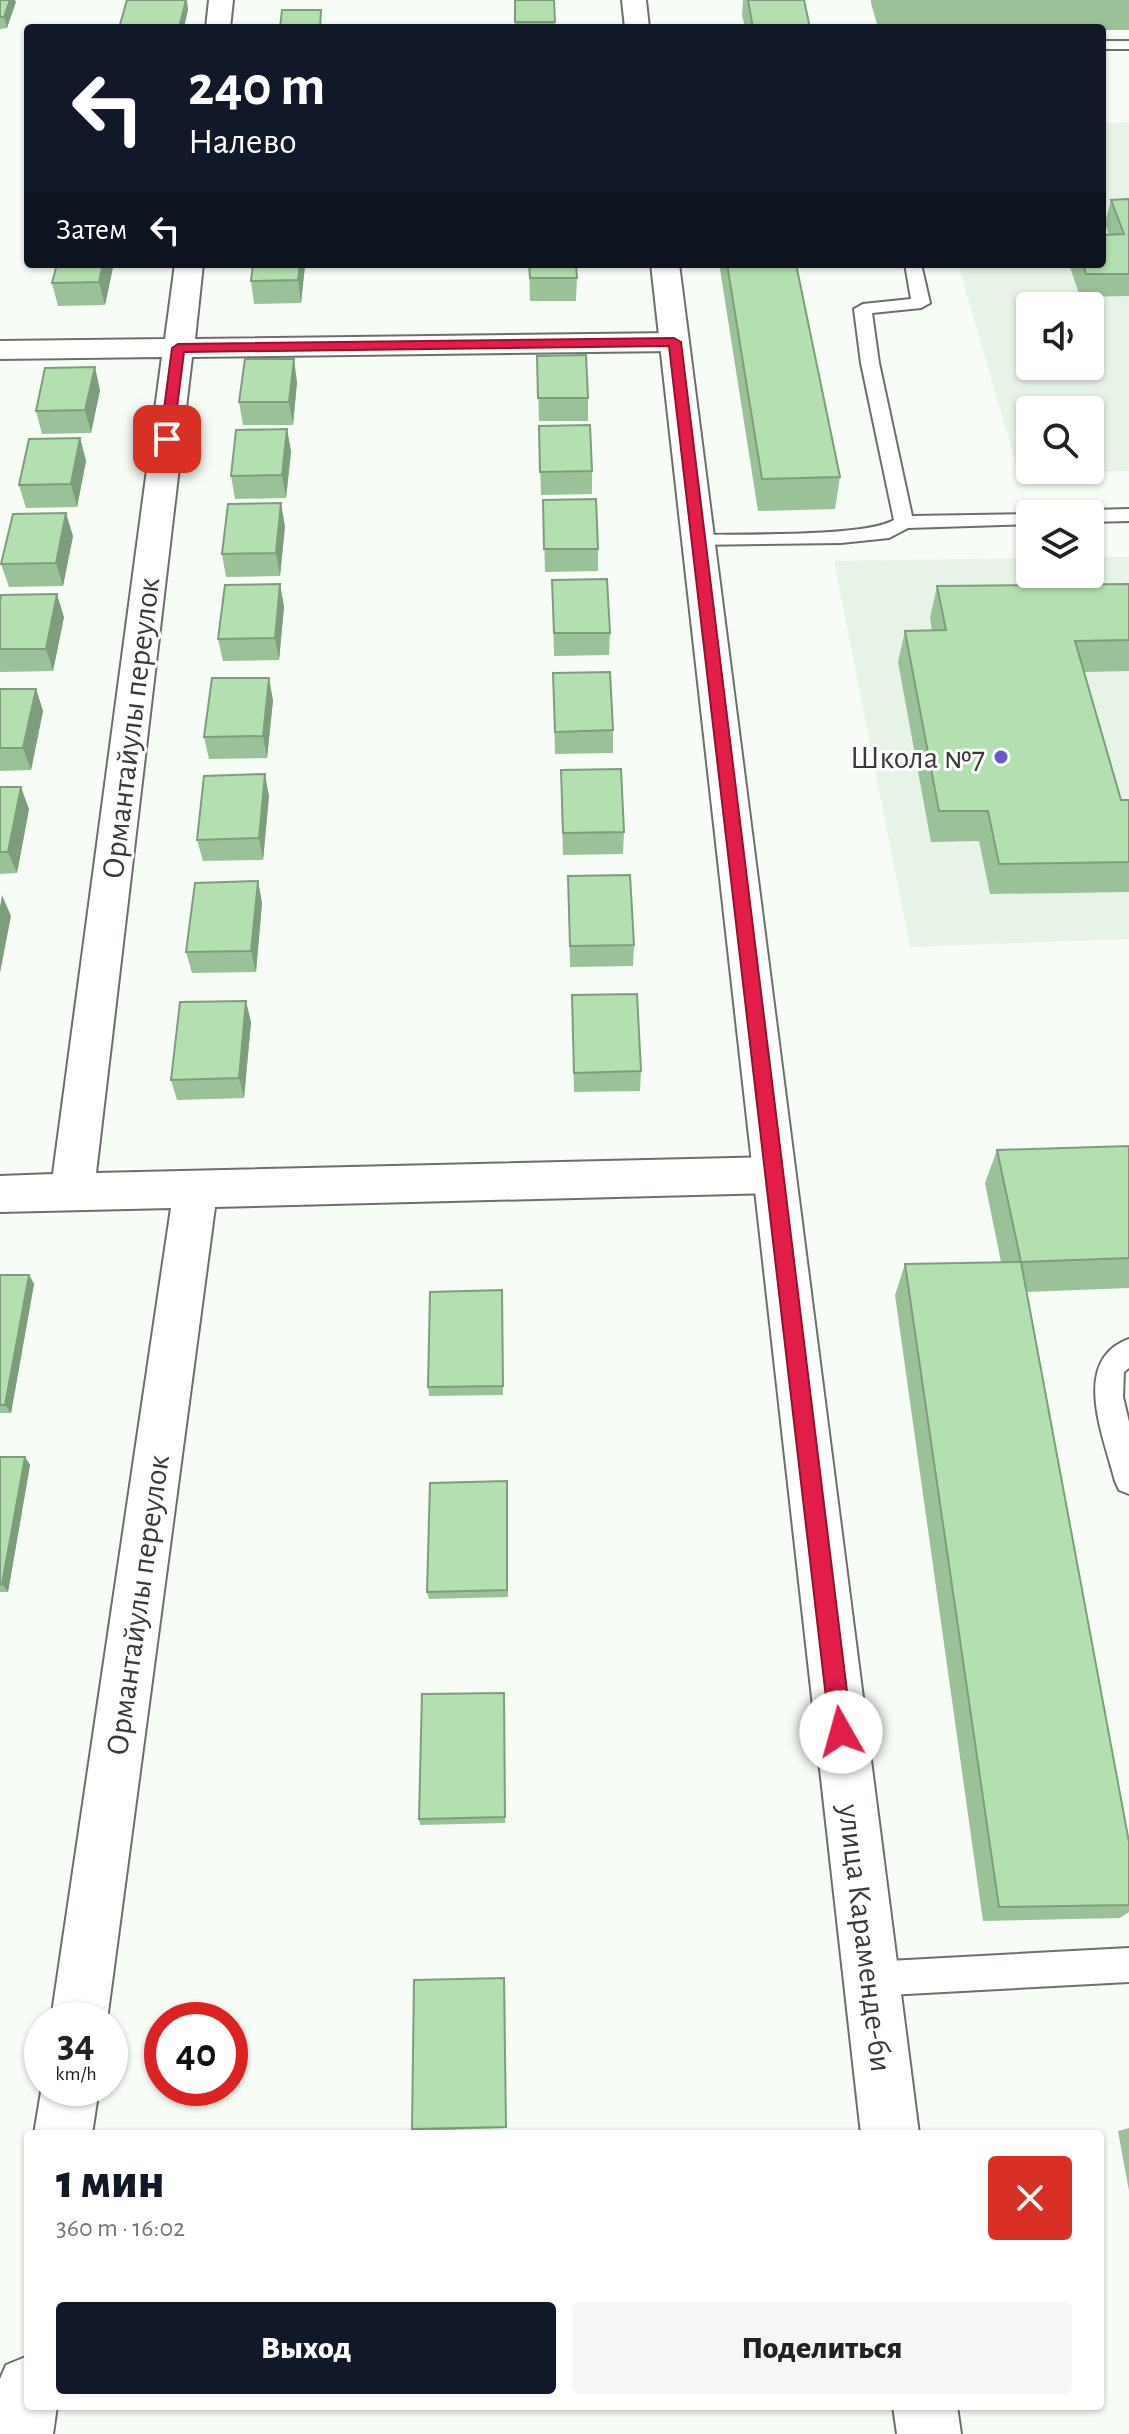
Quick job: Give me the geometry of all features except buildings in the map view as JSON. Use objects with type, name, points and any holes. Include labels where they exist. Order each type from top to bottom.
[{"type":"street","points":[[218,24],[221,0]]},
{"type":"street","points":[[634,0],[637,24]]},
{"type":"street","name":"Ормантайулы переулок","points":[[72,1193],[188,268]]},
{"type":"street","name":"улица Караменде-би","points":[[665,268],[889,2130]]},
{"type":"street","points":[[0,350],[674,342]]},
{"type":"street","points":[[0,1194],[774,1175]]},
{"type":"street","name":"Ормантайулы переулок","points":[[82,2002],[195,1190]]},
{"type":"street","points":[[64,2130],[67,2106]]},
{"type":"street","points":[[21,2434],[25,2410]]},
{"type":"street","points":[[926,2410],[929,2434]]},
{"type":"lane","points":[[1106,45],[1129,45]]},
{"type":"lane","points":[[904,522],[870,363],[863,309],[921,303],[914,268]]},
{"type":"lane","points":[[1104,516],[1129,515]]},
{"type":"lane","points":[[698,541],[841,537],[889,532],[904,522],[1016,518]]},
{"type":"lane","points":[[1129,1351],[1111,1366],[1109,1397],[1129,1481]]},
{"type":"lane","points":[[870,1979],[1129,1965]]},
{"type":"shaded area","points":[[1129,122],[1129,471],[1104,472],[1104,396],[1016,396],[1016,464],[959,268],[1106,268],[1106,123]]},
{"type":"shaded area","name":"Школа №7","points":[[1104,557],[1129,557],[1129,939],[910,947],[834,561],[1016,558],[1016,588],[1104,588]]},
{"type":"place","name":"Школа №7","points":[[1001,757]]},
{"type":"route","points":[[167,439],[178,348],[674,342],[841,1732]]}]
